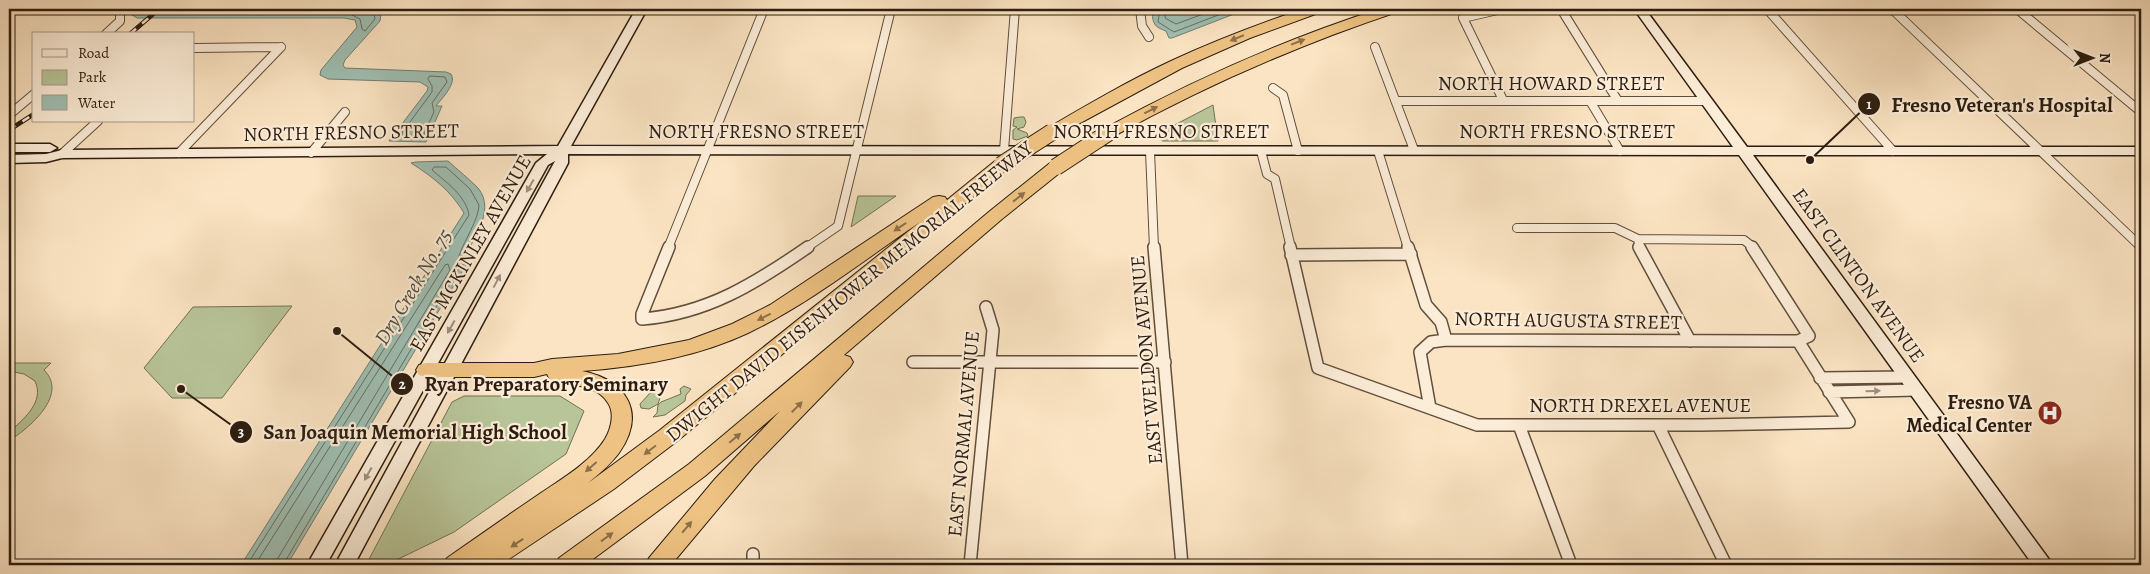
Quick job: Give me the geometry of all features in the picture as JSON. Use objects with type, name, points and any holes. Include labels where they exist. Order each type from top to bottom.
[{"type":"highway","name":"DWIGHT DAVID EISENHOWER MEMORIAL FREEWAY","points":[[481,565],[606,483],[660,442],[1002,158],[1133,86],[1250,33],[1316,9]]},
{"type":"highway","name":"DWIGHT DAVID EISENHOWER MEMORIAL FREEWAY","points":[[567,565],[698,470],[996,215],[1056,167],[1108,134],[1167,101],[1267,54],[1392,9]]},
{"type":"highway","points":[[426,370],[534,370],[552,366],[598,363],[663,353],[699,344],[739,329],[795,299],[1002,158]]},
{"type":"highway","points":[[657,565],[687,527],[772,432],[996,215]]},
{"type":"highway","points":[[455,565],[594,466],[614,442],[621,428],[621,408],[612,392],[604,385],[581,377],[550,374],[534,370]]},
{"type":"main road","name":"EAST MCKINLEY AVENUE","points":[[344,565],[561,163],[562,150],[641,9]]},
{"type":"main road","name":"EAST CLINTON AVENUE","points":[[1640,9],[2044,565]]},
{"type":"main road","points":[[9,150],[59,151]]},
{"type":"main road","name":"EAST MCKINLEY AVENUE","points":[[316,565],[544,163],[562,150]]},
{"type":"main road","name":"NORTH FRESNO STREET","points":[[9,159],[46,158],[59,151],[311,153],[562,150],[856,151],[1002,158],[1150,151],[1261,150],[2141,151]]},
{"type":"street","points":[[108,32],[120,21],[120,9]]},
{"type":"street","points":[[764,9],[706,151],[642,314],[642,319],[663,318],[721,299],[759,279],[838,226],[891,9]]},
{"type":"street","points":[[1002,158],[1015,9]]},
{"type":"street","points":[[1140,9],[1142,26],[1149,37]]},
{"type":"street","points":[[1502,9],[1463,18],[1503,100]]},
{"type":"street","points":[[1561,9],[1618,100]]},
{"type":"street","points":[[1767,9],[1893,151]]},
{"type":"street","points":[[1892,9],[2141,247]]},
{"type":"street","points":[[2017,9],[2141,112]]},
{"type":"street","points":[[1375,47],[1414,150]]},
{"type":"street","points":[[179,153],[281,48],[195,48]]},
{"type":"street","points":[[1274,88],[1284,95],[1298,151]]},
{"type":"street","points":[[9,115],[32,96]]},
{"type":"street","name":"NORTH HOWARD STREET","points":[[1396,100],[1707,101]]},
{"type":"street","points":[[1590,101],[1620,151]]},
{"type":"street","points":[[311,153],[344,112]]},
{"type":"street","points":[[59,151],[97,122]]},
{"type":"street","points":[[1261,150],[1267,174],[1275,180],[1291,255],[1411,254]]},
{"type":"street","name":"EAST WELDON AVENUE","points":[[1150,151],[1152,221],[1182,565]]},
{"type":"street","name":"NORTH AUGUSTA STREET","points":[[1378,151],[1426,305],[1440,322],[1446,340],[1798,341]]},
{"type":"street","points":[[1516,228],[1615,228],[1638,239],[1744,240],[1755,249],[1809,336],[1798,341],[1829,392],[1917,390]]},
{"type":"street","points":[[1638,239],[1638,245],[1690,341]]},
{"type":"street","name":"NORTH DREXEL AVENUE","points":[[1291,255],[1318,368],[1477,425],[1849,422],[1829,392]]},
{"type":"street","name":"EAST NORMAL AVENUE","points":[[970,565],[993,330],[986,307]]},
{"type":"street","points":[[1430,408],[1420,352],[1431,342],[1446,340]]},
{"type":"street","points":[[913,362],[1165,362]]},
{"type":"street","points":[[1820,378],[1907,377]]},
{"type":"street","points":[[1519,425],[1571,565]]},
{"type":"street","points":[[1658,425],[1726,565]]},
{"type":"green space","points":[[1213,105],[1218,141],[1162,141],[1161,132]]},
{"type":"green space","points":[[1024,117],[1026,122],[1024,127],[1017,129],[1027,133],[1028,136],[1017,140],[1013,139],[1013,130],[1017,127],[1013,126],[1014,118]]},
{"type":"green space","points":[[858,196],[896,196],[851,227]]},
{"type":"green space","points":[[292,306],[222,398],[172,398],[144,368],[193,307]]},
{"type":"green space","points":[[9,363],[51,363],[44,370],[50,380],[52,390],[43,410],[26,428],[9,441],[9,432],[26,416],[35,403],[37,389],[35,381],[24,374],[9,371]]},
{"type":"green space","points":[[684,386],[691,389],[686,395],[685,401],[665,415],[653,417],[657,413],[658,405],[661,402],[681,394],[680,389]]},
{"type":"green space","points":[[656,392],[661,395],[658,404],[649,409],[641,408],[640,404],[650,393]]},
{"type":"green space","points":[[464,396],[560,396],[584,411],[566,454],[454,532],[386,565],[366,565],[452,402]]},
{"type":"water","points":[[139,9],[372,9],[381,14],[380,21],[345,60],[343,65],[345,68],[446,72],[451,74],[452,82],[448,91],[436,106],[442,106],[426,142],[389,141],[427,91],[428,87],[420,82],[328,79],[320,75],[321,70],[357,27],[355,20],[344,18],[137,18],[129,13]]},
{"type":"water","points":[[1247,9],[1172,38],[1169,38],[1166,31],[1155,25],[1152,12],[1157,10]]},
{"type":"water","points":[[448,161],[478,188],[483,197],[485,207],[484,217],[476,237],[460,264],[466,265],[287,565],[241,565],[464,213],[441,185],[411,163]]},
{"type":"railway","points":[[132,32],[159,9]]},
{"type":"railway","points":[[9,130],[32,115]]},
{"type":"place","name":"Fresno Veteran's Hospital","points":[[1810,160]]},
{"type":"place","name":"Ryan Preparatory Seminary","points":[[337,331]]},
{"type":"place","name":"San Joaquin Memorial High School","points":[[181,389]]},
{"type":"place","name":"Fresno VA Medical Center","points":[[2050,413]]},
{"type":"water label","name":"Dry Creek No. 75","points":[[413,287]]}]
